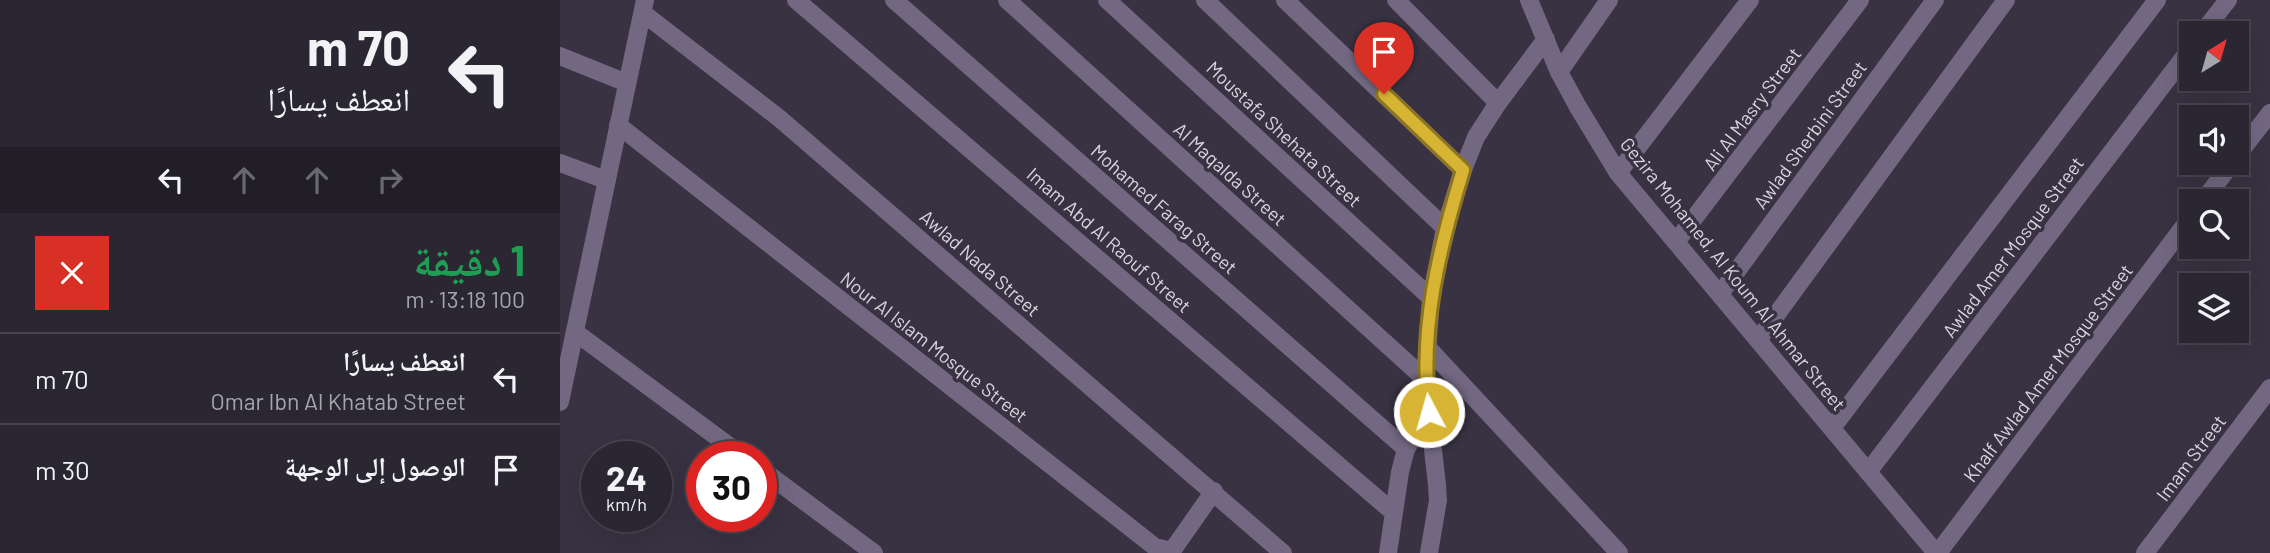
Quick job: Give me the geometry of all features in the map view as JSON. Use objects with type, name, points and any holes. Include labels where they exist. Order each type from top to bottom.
[{"type":"street","name":"Imam Abd Al Raouf Street","points":[[796,0],[1393,512]]},
{"type":"street","name":"Mohamed Farag Street","points":[[894,0],[1406,449]]},
{"type":"street","name":"Al Maqalda Street","points":[[1007,0],[1425,379]]},
{"type":"street","name":"Moustafa Shehata Street","points":[[1107,0],[1431,298]]},
{"type":"street","points":[[1205,0],[1445,228]]},
{"type":"street","points":[[1285,0],[1463,170]]},
{"type":"street","points":[[1396,0],[1499,103]]},
{"type":"street","name":"Gezira Mohamed, Al Koum Al Ahmar Street","points":[[1529,0],[1559,72],[1618,173],[1937,553]]},
{"type":"street","points":[[1559,72],[1609,0]]},
{"type":"street","points":[[1618,173],[1750,0]]},
{"type":"street","name":"Ali Al Masry Street","points":[[1676,242],[1860,0]]},
{"type":"street","name":"Awlad Sherbini Street","points":[[1720,294],[1935,0]]},
{"type":"street","points":[[1758,340],[2006,0]]},
{"type":"street","points":[[1832,428],[2157,0]]},
{"type":"street","points":[[2212,21],[2228,0]]},
{"type":"street","points":[[560,402],[644,6]]},
{"type":"street","name":"Awlad Nada Street","points":[[644,6],[779,118],[1283,553]]},
{"type":"street","points":[[1429,553],[1438,500],[1425,379],[1431,298],[1445,228],[1476,137],[1546,39]]},
{"type":"street","points":[[560,56],[627,83]]},
{"type":"street","name":"Awlad Amer Mosque Street","points":[[1868,472],[2179,64]]},
{"type":"street","points":[[2249,140],[2270,113]]},
{"type":"street","name":"Nour Al Islam Mosque Street","points":[[618,125],[1156,547],[1168,550],[1174,548],[1214,491]]},
{"type":"street","points":[[560,163],[606,180]]},
{"type":"street","points":[[2212,189],[2223,175]]},
{"type":"street","name":"Khalf Awlad Amer Mosque Street","points":[[1937,553],[2179,233]]},
{"type":"street","points":[[575,332],[722,441]]},
{"type":"street","points":[[1427,347],[1619,553]]},
{"type":"street","name":"Imam Street","points":[[2145,553],[2270,388]]},
{"type":"street","points":[[1388,553],[1397,484],[1406,449],[1429,412]]},
{"type":"street","points":[[777,481],[874,553]]},
{"type":"route","points":[[1384,94],[1463,170],[1445,228],[1431,298],[1425,379],[1429,412]]}]
